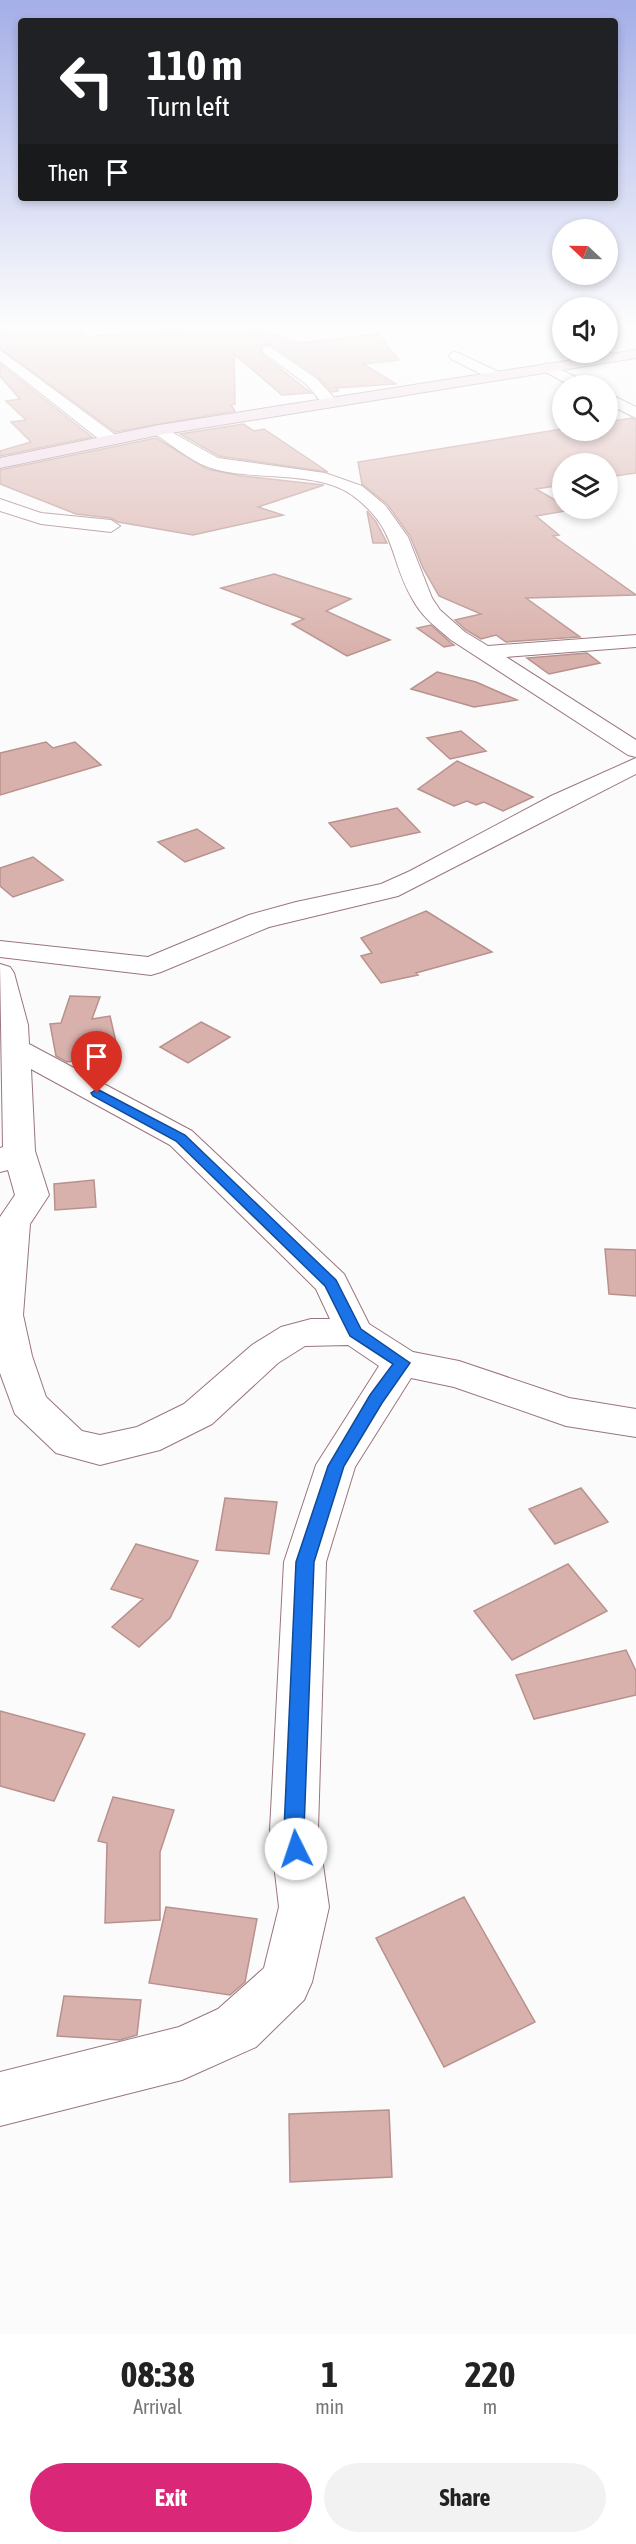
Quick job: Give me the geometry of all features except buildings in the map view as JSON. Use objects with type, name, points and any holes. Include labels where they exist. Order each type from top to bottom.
[{"type":"main road","points":[[0,463],[131,436]]},
{"type":"street","points":[[106,436],[111,440]]},
{"type":"street","points":[[168,436],[213,464],[325,478],[356,490],[379,509],[399,537],[422,599],[433,614],[458,636],[488,652],[636,750]]},
{"type":"street","points":[[0,504],[25,515],[48,521],[111,526]]},
{"type":"street","points":[[488,652],[636,641]]},
{"type":"street","points":[[0,949],[151,966],[259,921],[296,909],[389,890],[419,877],[560,801],[636,765]]},
{"type":"street","points":[[0,973],[13,1025],[9,1156],[32,1195],[13,1224],[4,1256],[5,1315],[13,1356],[29,1404],[70,1443],[100,1450],[146,1440],[198,1414],[265,1354],[294,1336],[328,1331],[355,1332]]},
{"type":"street","points":[[14,1048],[181,1138],[331,1283],[355,1332],[402,1363],[459,1375],[566,1412],[636,1423]]},
{"type":"street","points":[[0,2099],[182,2053],[237,2028],[286,1982],[303,1907],[294,1830],[305,1562],[336,1466],[376,1399],[402,1363]]},
{"type":"route","points":[[97,1093],[181,1138],[331,1283],[355,1332],[402,1363],[376,1399],[336,1466],[326,1490],[305,1562],[294,1830],[296,1849]]}]
